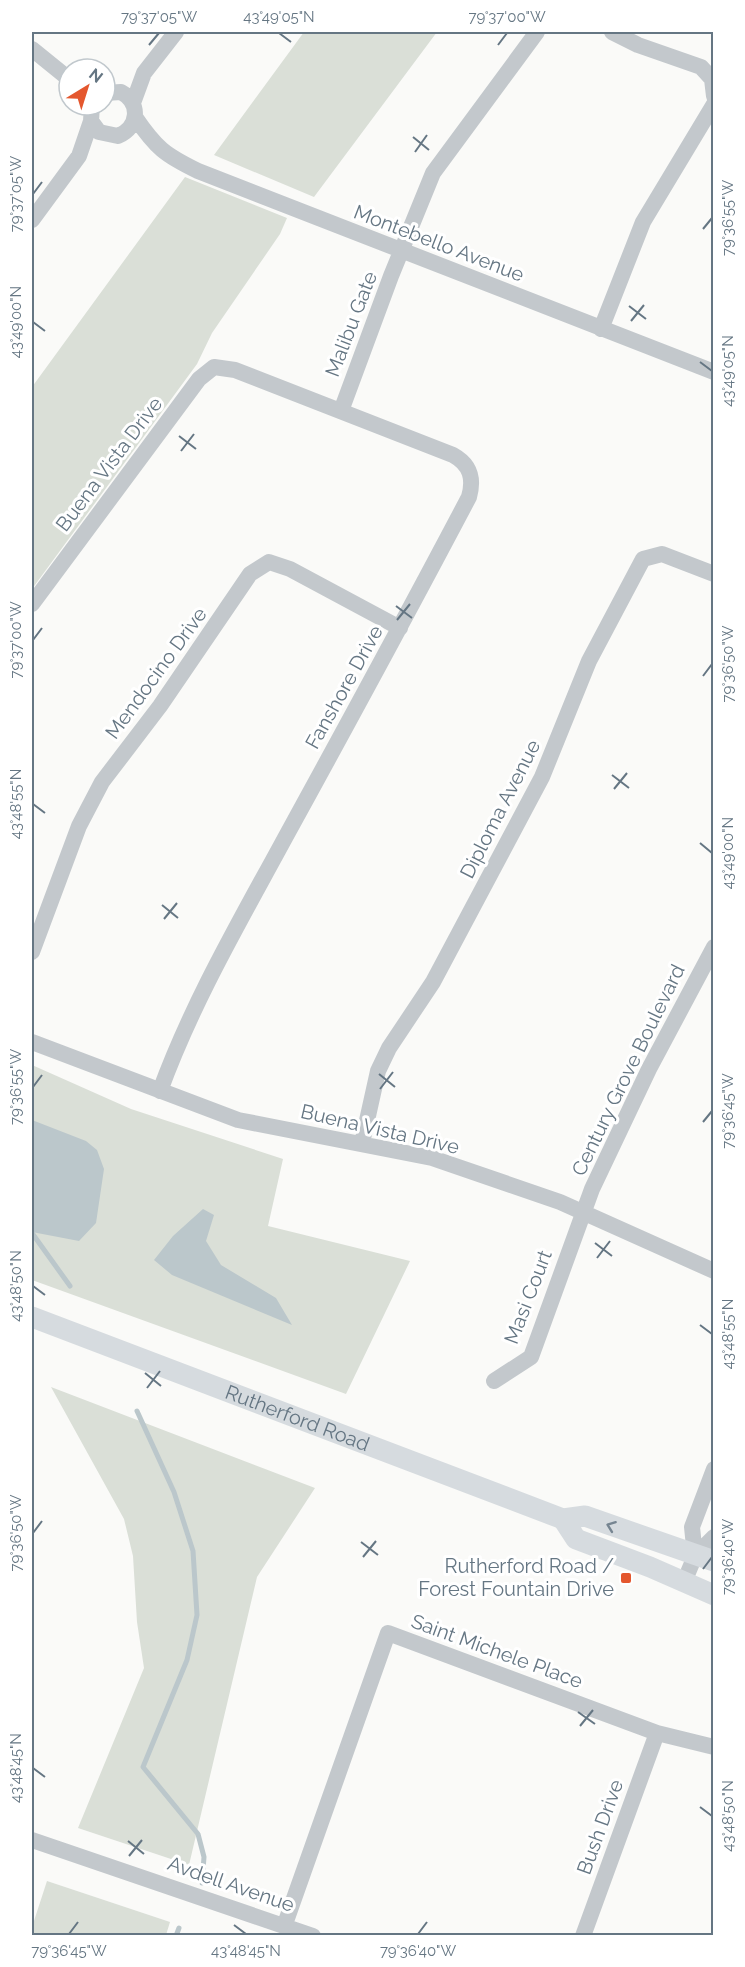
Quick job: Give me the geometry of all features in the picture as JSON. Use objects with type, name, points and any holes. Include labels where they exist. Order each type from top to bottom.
[{"type":"main road","name":"Rutherford Road","points":[[32,1317],[563,1519],[585,1516],[704,1558]]},
{"type":"main road","name":"Rutherford Road","points":[[563,1519],[576,1539],[714,1595]]},
{"type":"street","points":[[79,156],[130,129],[144,74],[176,32]]},
{"type":"street","name":"Malibu Gate","points":[[340,411],[400,251],[433,173],[537,32]]},
{"type":"street","points":[[612,32],[638,45],[700,67],[712,79],[714,96]]},
{"type":"street","points":[[32,50],[57,70]]},
{"type":"street","points":[[117,88],[144,74]]},
{"type":"street","points":[[117,94],[126,95],[134,110]]},
{"type":"street","points":[[601,328],[643,222],[714,104]]},
{"type":"street","name":"Montebello Avenue","points":[[134,110],[153,145]]},
{"type":"street","points":[[32,220],[79,156],[89,117]]},
{"type":"street","points":[[93,117],[99,132],[113,136]]},
{"type":"street","name":"Montebello Avenue","points":[[113,136],[153,145],[175,160],[198,171],[714,372]]},
{"type":"street","name":"Fanshore Drive","points":[[160,1091],[178,1041],[242,917],[400,628],[469,497],[473,482],[462,460],[235,370],[214,367],[199,379]]},
{"type":"street","name":"Buena Vista Drive","points":[[32,604],[199,379]]},
{"type":"street","name":"Diploma Avenue","points":[[362,1143],[378,1071],[389,1048],[433,982],[542,777],[589,661],[643,559],[662,554],[714,574]]},
{"type":"street","name":"Mendocino Drive","points":[[32,952],[79,826],[102,782],[160,706],[250,574],[269,562],[290,569],[400,628]]},
{"type":"street","name":"Century Grove Boulevard","points":[[583,1213],[649,1069],[714,947]]},
{"type":"street","name":"Buena Vista Drive","points":[[32,1042],[238,1120],[432,1158],[560,1202],[714,1271]]},
{"type":"street","name":"Masi Court","points":[[494,1381],[531,1357],[583,1213]]},
{"type":"street","points":[[704,1558],[692,1527],[714,1469]]},
{"type":"street","points":[[684,1582],[704,1558],[714,1537]]},
{"type":"street","name":"Saint Michele Place","points":[[285,1924],[388,1633],[657,1733],[714,1747]]},
{"type":"street","name":"Bush Drive","points":[[583,1935],[657,1733]]},
{"type":"street","name":"Avdell Avenue","points":[[32,1840],[314,1935]]},
{"type":"shaded area","points":[[304,32],[437,32],[314,197],[214,155]]},
{"type":"shaded area","points":[[185,177],[287,218],[280,234],[212,333],[197,364],[32,589],[32,387]]},
{"type":"shaded area","points":[[32,1065],[131,1109],[283,1159],[268,1226],[410,1261],[346,1394],[32,1280]]},
{"type":"shaded area","points":[[32,1120],[86,1141],[97,1150],[104,1169],[96,1223],[79,1241],[32,1232]]},
{"type":"shaded area","points":[[203,1209],[214,1215],[206,1241],[221,1265],[276,1298],[292,1325],[172,1275],[154,1260],[173,1236]]},
{"type":"shaded area","points":[[51,1387],[315,1488],[257,1577],[189,1865],[78,1828],[144,1668],[137,1622],[133,1556],[124,1519]]},
{"type":"shaded area","points":[[47,1881],[170,1922],[166,1935],[32,1935],[32,1927]]},
{"type":"waterway","points":[[32,1233],[70,1286]]},
{"type":"waterway","points":[[137,1411],[174,1492],[193,1551],[197,1615],[187,1660],[143,1767],[198,1834],[204,1857],[202,1883]]},
{"type":"waterway","points":[[176,1936],[179,1928]]},
{"type":"place","name":"Rutherford Road / Forest Fountain Drive","points":[[626,1578]]}]
